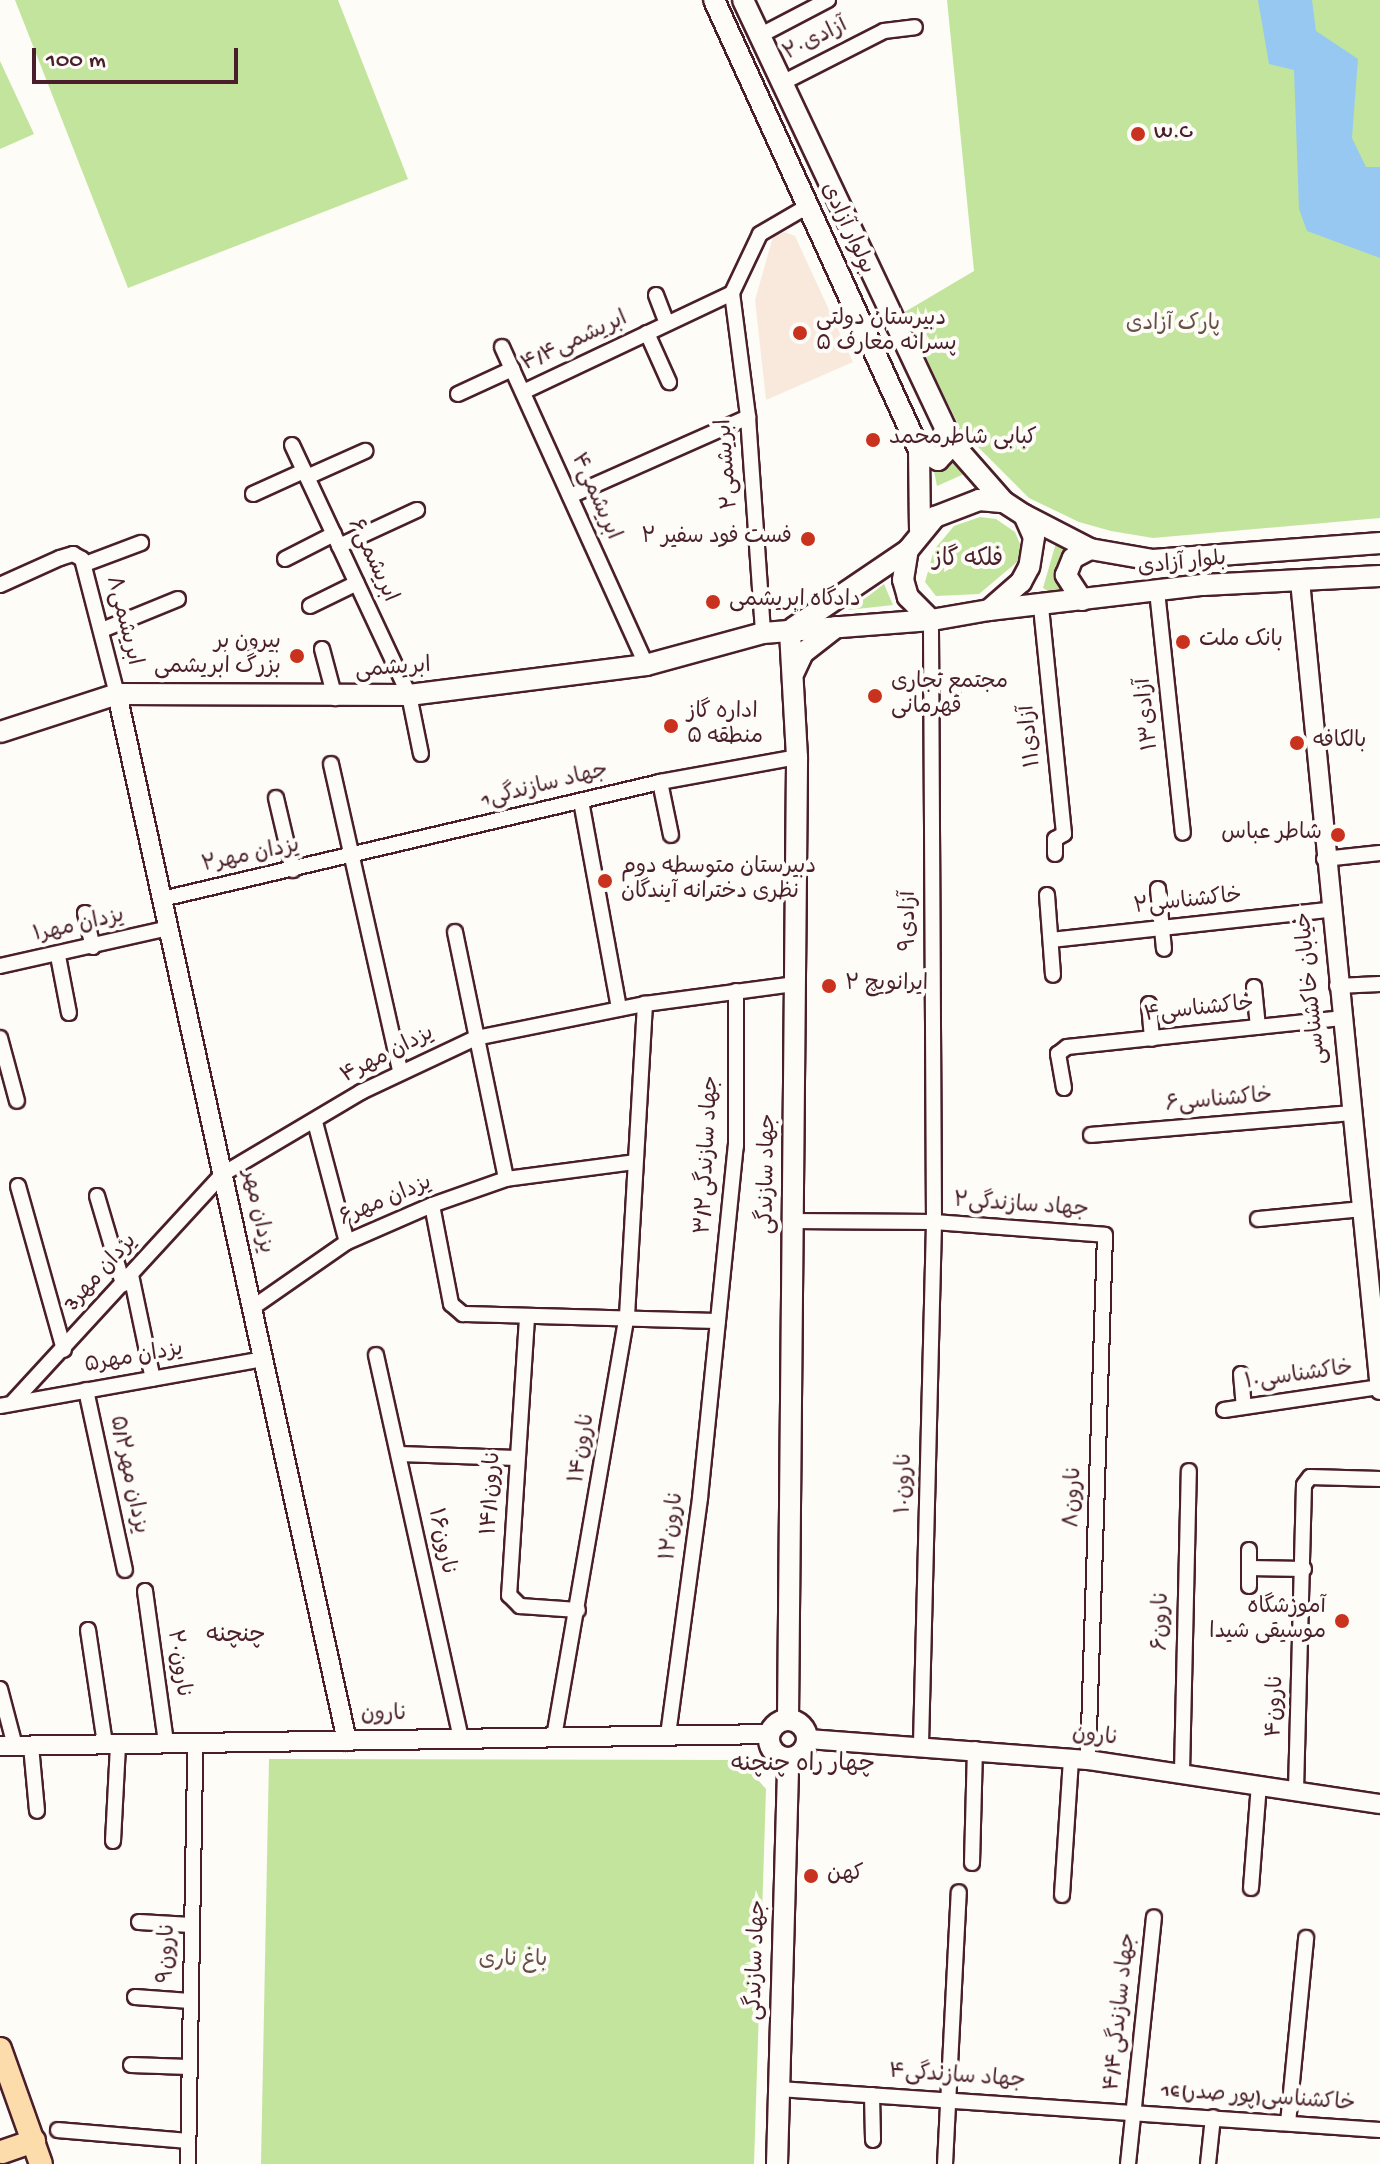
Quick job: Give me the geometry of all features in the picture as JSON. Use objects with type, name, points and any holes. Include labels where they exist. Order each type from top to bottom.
[{"type":"main road","name":"بولوار آزادی","points":[[714,0],[919,449],[920,530]]},
{"type":"main road","name":"بولوار آزادی","points":[[743,0],[953,444],[1004,502]]},
{"type":"main road","points":[[919,449],[938,460],[953,444]]},
{"type":"main road","points":[[1004,502],[1024,515],[1035,550],[1021,582],[989,610],[931,620],[908,597],[903,580],[908,550],[920,530],[963,504],[1004,502]]},
{"type":"main road","name":"بلوار آزادی","points":[[1024,515],[1090,549],[1153,560],[1380,543]]},
{"type":"main road","points":[[1082,600],[1066,575],[1073,558],[1090,549]]},
{"type":"main road","points":[[790,630],[908,550]]},
{"type":"main road","name":"بلوار آزادی","points":[[989,610],[1041,607],[1157,591],[1380,576]]},
{"type":"main road","name":"ابریشمی","points":[[0,732],[117,694],[335,698],[409,695],[646,665],[763,633],[842,624],[931,620]]},
{"type":"main road","points":[[793,676],[813,642],[842,624]]},
{"type":"main road","name":"جهاد سازندگی","points":[[788,1719],[797,757],[790,630]]},
{"type":"main road","points":[[788,1719],[799,1723],[807,1739],[799,1755],[788,1758],[773,1751],[769,1734],[776,1724],[788,1719]]},
{"type":"main road","name":"جهاد سازندگی","points":[[777,2164],[788,1758]]},
{"type":"main road","points":[[0,2049],[41,2164]]},
{"type":"main road","points":[[2,2154],[34,2141]]},
{"type":"street","points":[[759,36],[828,0]]},
{"type":"street","name":"آزادی۲۰","points":[[782,83],[884,31],[915,27]]},
{"type":"street","points":[[732,293],[760,234],[808,206]]},
{"type":"street","name":"ابریشمی۴/۴","points":[[523,392],[732,293]]},
{"type":"street","name":"ابریشمی۲","points":[[732,293],[748,417],[763,633]]},
{"type":"street","points":[[656,295],[667,323]]},
{"type":"street","points":[[647,333],[669,382]]},
{"type":"street","name":"ابریشمی۴","points":[[502,347],[646,665]]},
{"type":"street","points":[[458,394],[512,369]]},
{"type":"street","points":[[570,496],[748,417]]},
{"type":"street","name":"ابریشمی۶","points":[[292,445],[409,695],[421,754]]},
{"type":"street","points":[[253,494],[365,451]]},
{"type":"street","points":[[285,559],[417,510]]},
{"type":"street","points":[[0,585],[73,554],[84,562],[141,543]]},
{"type":"street","name":"ابریشمی۸","points":[[84,562],[117,694]]},
{"type":"street","name":"خیابان خاکشناسی","points":[[1300,581],[1337,986],[1361,1209],[1375,1291],[1380,1389]]},
{"type":"street","points":[[310,606],[357,583]]},
{"type":"street","name":"آزادی۱۳","points":[[1157,591],[1183,833]]},
{"type":"street","points":[[102,630],[178,599]]},
{"type":"street","name":"آزادی۱۱","points":[[1041,607],[1064,834],[1055,839],[1055,854]]},
{"type":"street","name":"آزادی۹","points":[[931,620],[934,1222]]},
{"type":"street","points":[[322,649],[335,698]]},
{"type":"street","name":"یزدان مهر","points":[[117,694],[347,1741]]},
{"type":"street","name":"1جهاد سازندگی","points":[[350,857],[660,782],[797,757]]},
{"type":"street","points":[[331,764],[400,1071]]},
{"type":"street","points":[[660,782],[671,835]]},
{"type":"street","points":[[276,798],[293,870]]},
{"type":"street","points":[[581,801],[619,1009]]},
{"type":"street","points":[[1324,859],[1380,853]]},
{"type":"street","name":"یزدان مهر۲","points":[[162,899],[350,857]]},
{"type":"street","points":[[1158,889],[1164,949]]},
{"type":"street","points":[[1047,895],[1053,975]]},
{"type":"street","name":"خاکشناسی۲","points":[[1051,940],[1329,910]]},
{"type":"street","points":[[85,913],[93,947]]},
{"type":"street","name":"یزدان مهر۱","points":[[0,966],[58,956],[169,928]]},
{"type":"street","points":[[455,932],[506,1179]]},
{"type":"street","points":[[58,956],[69,1013]]},
{"type":"street","name":"یزدان مهر۴","points":[[223,1174],[400,1071],[476,1038],[645,1004],[794,984]]},
{"type":"street","points":[[1337,986],[1380,984]]},
{"type":"street","points":[[1254,987],[1258,1027]]},
{"type":"street","name":"۳/۲جهاد سازندگی","points":[[718,1321],[736,1146],[736,991]]},
{"type":"street","name":"نارون۱۴","points":[[554,1737],[627,1316],[645,1004]]},
{"type":"street","points":[[1149,1004],[1152,1039]]},
{"type":"street","name":"خاکشناسی۴","points":[[1064,1088],[1062,1049],[1341,1018]]},
{"type":"street","points":[[0,1038],[17,1101]]},
{"type":"street","name":"خاکشناسی۶","points":[[1091,1135],[1351,1113]]},
{"type":"street","points":[[315,1122],[347,1242]]},
{"type":"street","name":"یزدان مهر۶","points":[[252,1308],[347,1242],[432,1205],[506,1179],[635,1162]]},
{"type":"street","name":"3یزدان مهر","points":[[4,1404],[64,1350],[223,1174]]},
{"type":"street","points":[[18,1186],[64,1350]]},
{"type":"street","points":[[97,1196],[127,1280],[153,1379]]},
{"type":"street","points":[[432,1205],[451,1304],[457,1312],[527,1318],[627,1316],[718,1321]]},
{"type":"street","points":[[1258,1219],[1361,1209]]},
{"type":"street","name":"۲جهاد سازندگی","points":[[792,1221],[934,1222],[1105,1235]]},
{"type":"street","name":"نارون۱۰","points":[[921,1744],[934,1222]]},
{"type":"street","name":"نارون۸","points":[[1062,1895],[1080,1760],[1105,1235]]},
{"type":"street","name":"۱۴/۱نارون","points":[[527,1318],[509,1595],[520,1606],[578,1610]]},
{"type":"street","name":"نارون۱۲","points":[[668,1735],[718,1321]]},
{"type":"street","name":"نارون۱۶","points":[[376,1355],[461,1739]]},
{"type":"street","name":"یزدان مهر۵","points":[[4,1404],[263,1359]]},
{"type":"street","points":[[1241,1374],[1244,1406]]},
{"type":"street","name":"خاکشناسی۱۰","points":[[1224,1410],[1380,1389]]},
{"type":"street","name":"۵/۲یزدان مهر","points":[[86,1390],[125,1570]]},
{"type":"street","points":[[399,1454],[517,1458]]},
{"type":"street","name":"نارون۶","points":[[1182,1772],[1189,1471]]},
{"type":"street","name":"نارون۴","points":[[1296,1790],[1307,1480],[1380,1479]]},
{"type":"street","points":[[1249,1550],[1249,1586]]},
{"type":"street","points":[[1249,1568],[1304,1569]]},
{"type":"street","name":"نارون۲۰","points":[[145,1591],[166,1743]]},
{"type":"street","points":[[88,1630],[112,1744],[113,1841]]},
{"type":"street","points":[[0,1689],[37,1811]]},
{"type":"street","name":"نارون","points":[[16,1746],[769,1734]]},
{"type":"street","name":"نارون","points":[[807,1739],[921,1744],[1080,1760],[1182,1772],[1379,1804]]},
{"type":"street","name":"نارون۹","points":[[188,2164],[195,1743]]},
{"type":"street","points":[[972,1863],[975,1749]]},
{"type":"street","points":[[1251,1888],[1259,1784]]},
{"type":"street","points":[[945,2164],[959,1892]]},
{"type":"street","name":"۴/۴جهاد سازندگی","points":[[1128,2164],[1154,1917]]},
{"type":"street","points":[[139,1922],[191,1925]]},
{"type":"street","points":[[1288,2123],[1306,1938]]},
{"type":"street","points":[[135,1997],[190,2001]]},
{"type":"street","points":[[131,2065],[189,2067]]},
{"type":"street","name":"جهاد سازندگی۴","points":[[779,2089],[1133,2111]]},
{"type":"street","points":[[872,2095],[873,2140]]},
{"type":"street","name":"16خاکشناسی(پور صدر)","points":[[1133,2111],[1380,2128]]},
{"type":"street","points":[[1208,2164],[1213,2117]]},
{"type":"street","points":[[58,2130],[188,2141]]},
{"type":"shaded area","name":"دبیرستان دولتی پسرانه معارف ۵","points":[[784,232],[795,236],[853,362],[766,400],[755,300],[773,237]]},
{"type":"green space","points":[[15,0],[338,0],[408,179],[128,288]]},
{"type":"green space","name":"پارک آزادی","points":[[947,0],[1380,0],[1380,518],[1153,538],[1111,531],[1079,522],[1029,498],[961,430],[903,313],[974,271]]},
{"type":"green space","points":[[0,61],[34,134],[0,149]]},
{"type":"green space","points":[[954,459],[964,474],[937,486],[933,466],[945,468]]},
{"type":"green space","points":[[980,517],[996,519],[1015,532],[1023,551],[1017,562],[979,594],[936,596],[925,582],[934,550],[954,526]]},
{"type":"green space","points":[[1056,543],[1071,551],[1059,566],[1061,589],[1048,591],[1043,588]]},
{"type":"green space","points":[[884,584],[893,605],[848,610],[867,597]]},
{"type":"green space","name":"باغ ناری","points":[[269,1759],[740,1760],[766,1789],[754,2164],[261,2164]]},
{"type":"water","points":[[1258,0],[1312,0],[1316,31],[1358,59],[1352,138],[1366,167],[1380,167],[1380,258],[1307,231],[1299,209],[1294,70],[1269,64]]},
{"type":"place","name":"W.C","points":[[1138,134]]},
{"type":"place","name":"دبیرستان دولتی پسرانه معارف ۵","points":[[800,333]]},
{"type":"place","name":"کبابی شاطرمحمد","points":[[873,440]]},
{"type":"place","name":"فست فود سفیر ۲","points":[[808,539]]},
{"type":"place","name":"دادگاه ابریشمی","points":[[713,602]]},
{"type":"place","name":"بانک ملت","points":[[1183,642]]},
{"type":"place","name":"بیرون بر بزرگ ابریشمی","points":[[297,656]]},
{"type":"place","name":"مجتمع تجاری قهرمانی","points":[[875,696]]},
{"type":"place","name":"اداره گاز منطقه ۵","points":[[671,726]]},
{"type":"place","name":"بالکافه","points":[[1297,743]]},
{"type":"place","name":"شاطر عباس","points":[[1338,835]]},
{"type":"place","name":"دبیرستان متوسطه دوم نظری دخترانه آیندگان","points":[[605,881]]},
{"type":"place","name":"ایرانویچ ٣","points":[[829,986]]},
{"type":"place","name":"آموزشگاه موسیقی شیدا","points":[[1342,1621]]},
{"type":"place","name":"کهن","points":[[811,1876]]},
{"type":"district","name":"فلکه گاز","points":[[968,561]]},
{"type":"district","name":"چنچنه","points":[[236,1637]]},
{"type":"district","name":"چهار راه چنچنه","points":[[803,1766]]}]
